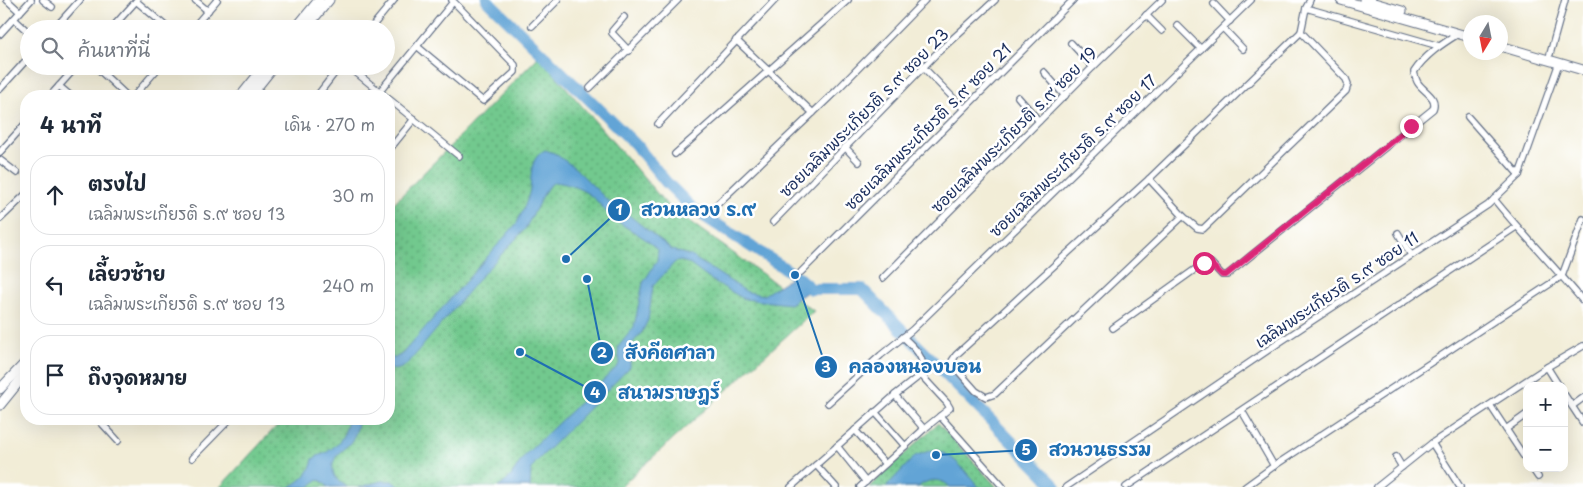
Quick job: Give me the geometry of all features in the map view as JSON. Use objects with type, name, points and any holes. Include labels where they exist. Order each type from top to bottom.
[{"type":"main road","points":[[302,20],[319,0]]},
{"type":"main road","points":[[312,20],[329,0]]},
{"type":"main road","points":[[1341,0],[1463,35]]},
{"type":"main road","points":[[1364,0],[1463,30]]},
{"type":"main road","points":[[1508,43],[1545,55],[1559,63],[1583,70]]},
{"type":"main road","points":[[1508,48],[1583,63]]},
{"type":"main road","points":[[246,90],[258,75]]},
{"type":"main road","points":[[255,90],[267,75]]},
{"type":"main road","points":[[0,389],[20,368]]},
{"type":"main road","points":[[0,405],[20,380]]},
{"type":"street","points":[[7,0],[20,12]]},
{"type":"street","points":[[0,34],[32,0]]},
{"type":"street","points":[[43,0],[52,8]]},
{"type":"street","points":[[62,20],[80,0]]},
{"type":"street","points":[[119,20],[137,0],[159,20]]},
{"type":"street","points":[[195,0],[208,11]]},
{"type":"street","points":[[200,20],[217,0]]},
{"type":"street","points":[[377,20],[394,0]]},
{"type":"street","points":[[532,26],[558,0]]},
{"type":"street","points":[[590,88],[678,0]]},
{"type":"street","points":[[658,124],[775,0]]},
{"type":"street","points":[[675,154],[848,0]]},
{"type":"street","points":[[710,212],[926,0]]},
{"type":"street","name":"ซอยเฉลิมพระเกียรติ ร.๙ ซอย 23","points":[[773,222],[923,68],[994,0]]},
{"type":"street","name":"ซอยเฉลิมพระเกียรติ ร.๙ ซอย 21","points":[[801,272],[1073,0]]},
{"type":"street","name":"ซอยเฉลิมพระเกียรติ ร.๙ ซอย 19","points":[[883,278],[1162,0]]},
{"type":"street","name":"ซอยเฉลิมพระเกียรติ ร.๙ ซอย 17","points":[[828,403],[912,330],[1251,0]]},
{"type":"street","points":[[1183,216],[995,394],[986,397],[976,391],[953,365],[952,360],[956,355],[1149,179],[1301,32],[1306,8],[1310,0]]},
{"type":"street","points":[[1545,55],[1565,0]]},
{"type":"street","points":[[395,74],[418,47],[452,1],[515,65],[516,69],[483,101],[418,47]]},
{"type":"street","points":[[1214,4],[1230,21]]},
{"type":"street","points":[[1306,8],[1439,46]]},
{"type":"street","points":[[1146,16],[1162,31]]},
{"type":"street","points":[[624,17],[612,30],[612,33],[629,51]]},
{"type":"street","points":[[14,20],[20,25]]},
{"type":"street","points":[[1177,25],[1201,49]]},
{"type":"street","points":[[1223,28],[1243,49]]},
{"type":"street","points":[[1149,179],[1183,216],[1197,228],[1203,229],[1346,90],[1348,84],[1346,79],[1301,32]]},
{"type":"street","points":[[1113,328],[1204,263],[1210,263],[1222,275],[1226,275],[1433,109],[1435,105],[1434,99],[1420,85],[1414,72],[1419,64],[1439,46],[1458,34]]},
{"type":"street","points":[[736,40],[813,113]]},
{"type":"street","points":[[1071,43],[1093,67]]},
{"type":"street","name":"เฉลิมพระเกียรติ ร.๙ ซอย 11","points":[[1066,487],[1284,339],[1488,205],[1519,175],[1559,63]]},
{"type":"street","points":[[0,89],[20,67]]},
{"type":"street","points":[[923,68],[964,109]]},
{"type":"street","points":[[1044,72],[1065,96]]},
{"type":"street","points":[[55,90],[69,75]]},
{"type":"street","points":[[105,75],[121,90]]},
{"type":"street","points":[[139,90],[150,75]]},
{"type":"street","points":[[322,90],[333,75]]},
{"type":"street","points":[[358,75],[374,90]]},
{"type":"street","points":[[381,90],[394,75]]},
{"type":"street","points":[[59,86],[64,90]]},
{"type":"street","points":[[1018,98],[1040,121]]},
{"type":"street","points":[[395,104],[459,156]]},
{"type":"street","points":[[1468,117],[1519,175]]},
{"type":"street","points":[[395,143],[414,119]]},
{"type":"street","points":[[0,152],[20,132]]},
{"type":"street","points":[[845,147],[859,162]]},
{"type":"street","points":[[0,160],[17,173]]},
{"type":"street","points":[[1494,198],[1516,227],[1583,301]]},
{"type":"street","points":[[0,219],[20,200]]},
{"type":"street","points":[[1245,487],[1562,276],[1583,219]]},
{"type":"street","points":[[1126,487],[1516,227]]},
{"type":"street","points":[[1398,233],[1411,255]]},
{"type":"street","points":[[791,487],[875,412],[921,375],[924,367],[919,354],[904,337]]},
{"type":"street","points":[[1379,486],[1432,443],[1547,367],[1583,346]]},
{"type":"street","points":[[1547,367],[1556,382]]},
{"type":"street","points":[[860,487],[950,408],[921,375]]},
{"type":"street","points":[[895,395],[924,429]]},
{"type":"street","points":[[1572,406],[1583,398]]},
{"type":"street","points":[[1568,400],[1583,423]]},
{"type":"street","points":[[1490,405],[1523,455]]},
{"type":"street","points":[[1242,411],[1274,466]]},
{"type":"street","points":[[875,412],[906,446]]},
{"type":"street","points":[[940,416],[1003,487]]},
{"type":"street","points":[[1506,429],[1523,417]]},
{"type":"street","points":[[103,425],[118,441]]},
{"type":"street","points":[[192,458],[224,425]]},
{"type":"street","points":[[856,430],[885,464]]},
{"type":"street","points":[[1432,443],[1460,487]]},
{"type":"street","points":[[837,446],[866,482]]},
{"type":"street","points":[[1396,457],[1402,467]]},
{"type":"street","points":[[816,465],[836,487]]},
{"type":"street","points":[[1535,472],[1538,477]]},
{"type":"street","points":[[797,482],[802,487]]},
{"type":"green space","points":[[539,56],[668,206],[814,311],[620,487],[220,487],[277,425],[395,425],[395,202]]},
{"type":"green space","points":[[938,423],[997,487],[869,487]]},
{"type":"water","points":[[545,150],[554,153],[575,168],[607,200],[672,250],[691,256],[747,292],[764,295],[795,275],[811,289],[790,304],[744,299],[708,278],[688,263],[675,262],[653,286],[648,320],[642,332],[630,346],[630,367],[536,462],[531,469],[530,487],[498,487],[511,476],[524,456],[618,366],[620,361],[619,346],[634,327],[643,283],[657,261],[658,251],[654,246],[615,220],[592,196],[576,188],[554,182],[547,188],[525,229],[481,276],[410,361],[395,370],[395,358],[402,354],[517,223],[529,193],[534,162]]},
{"type":"water","points":[[347,425],[357,425],[349,444],[334,460],[333,469],[336,478],[347,487],[328,487],[322,481],[317,480],[309,487],[290,487],[305,476],[313,459],[327,452],[339,442]]},
{"type":"water","points":[[932,450],[953,459],[979,487],[950,487],[938,480],[934,480],[918,487],[886,487],[915,456]]},
{"type":"water","points":[[381,481],[392,481],[400,487],[360,487]]},
{"type":"waterway","points":[[487,0],[635,144],[666,182],[693,209],[795,275],[811,289],[862,289],[1056,487]]},
{"type":"place","name":"สวนหลวง ร.๙","points":[[566,259]]},
{"type":"place","name":"คลองหนองบอน","points":[[795,275]]},
{"type":"place","name":"สังคีตศาลา","points":[[587,279]]},
{"type":"place","name":"สนามราษฎร์","points":[[520,352]]},
{"type":"place","name":"สวนวนธรรม","points":[[936,455]]},
{"type":"route","points":[[1204,263],[1210,263],[1222,275],[1226,275],[1317,204],[1411,126]]}]
